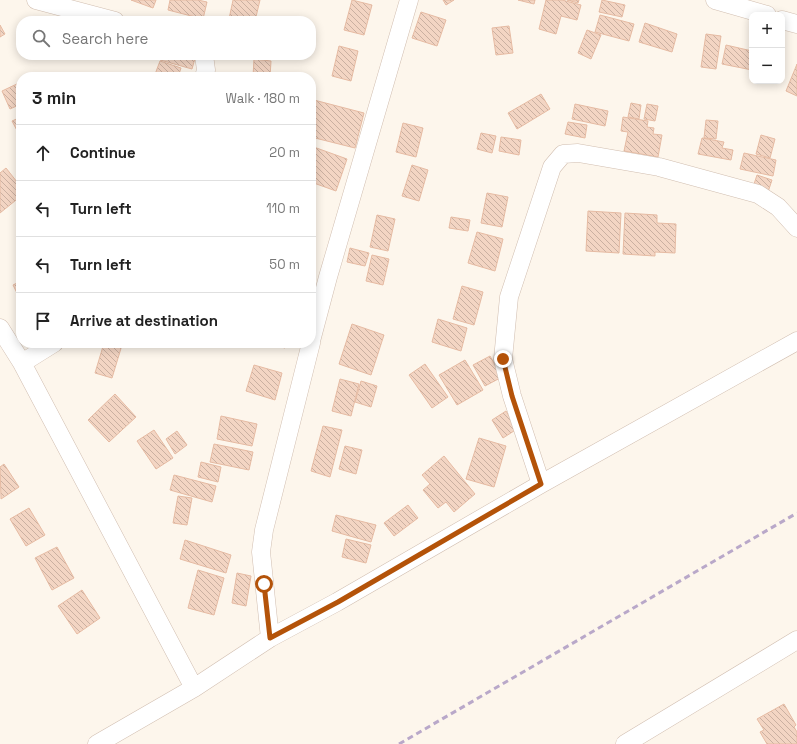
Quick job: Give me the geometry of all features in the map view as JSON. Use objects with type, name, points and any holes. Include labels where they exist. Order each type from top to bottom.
[{"type":"street","points":[[36,0],[96,16]]},
{"type":"street","points":[[316,323],[409,0]]},
{"type":"street","points":[[715,0],[757,12]]},
{"type":"street","points":[[785,21],[797,24]]},
{"type":"street","points":[[205,60],[205,72]]},
{"type":"street","points":[[541,484],[512,396],[503,359],[509,297],[552,167],[563,154],[578,153],[659,167],[758,194],[778,207],[797,228]]},
{"type":"street","points":[[0,328],[22,363],[194,688]]},
{"type":"street","points":[[97,744],[194,688],[270,638],[338,602],[541,484],[797,341]]},
{"type":"street","points":[[22,363],[46,348]]},
{"type":"street","points":[[270,638],[261,552],[264,530],[310,348]]},
{"type":"street","points":[[625,744],[797,640]]},
{"type":"building","points":[[131,0],[156,0],[153,8]]},
{"type":"building","points":[[170,0],[198,0],[207,2],[204,16],[191,16],[168,10]]},
{"type":"building","points":[[233,0],[260,0],[256,16],[230,16]]},
{"type":"building","points":[[352,0],[372,5],[364,35],[344,30]]},
{"type":"building","points":[[443,0],[454,0],[446,5]]},
{"type":"building","points":[[518,0],[535,0],[534,4]]},
{"type":"building","points":[[546,0],[562,0],[581,5],[577,20],[561,16],[556,34],[539,29]]},
{"type":"building","points":[[567,0],[579,0],[578,3]]},
{"type":"building","points":[[602,0],[625,5],[622,17],[599,12]]},
{"type":"building","points":[[421,12],[446,20],[437,46],[412,38]]},
{"type":"building","points":[[600,15],[634,24],[629,41],[595,32]]},
{"type":"building","points":[[645,23],[677,34],[672,52],[639,42]]},
{"type":"building","points":[[0,25],[5,34],[0,37]]},
{"type":"building","points":[[509,26],[513,53],[496,55],[492,28]]},
{"type":"building","points":[[587,30],[601,35],[591,59],[578,53]]},
{"type":"building","points":[[706,34],[721,36],[716,69],[701,67]]},
{"type":"building","points":[[726,45],[749,50],[749,69],[722,64]]},
{"type":"building","points":[[339,46],[358,51],[351,81],[332,76]]},
{"type":"building","points":[[160,60],[195,60],[192,69]]},
{"type":"building","points":[[254,60],[271,61],[270,72],[253,72]]},
{"type":"building","points":[[160,61],[181,68],[180,72],[156,72]]},
{"type":"building","points":[[797,64],[797,96],[786,91]]},
{"type":"building","points":[[16,84],[16,106],[10,109],[2,91]]},
{"type":"building","points":[[541,94],[550,109],[517,129],[508,113]]},
{"type":"building","points":[[316,101],[364,113],[355,148],[316,138]]},
{"type":"building","points":[[631,103],[641,105],[639,119],[628,117]]},
{"type":"building","points":[[575,104],[608,111],[605,126],[572,119]]},
{"type":"building","points":[[647,104],[658,106],[655,121],[644,119]]},
{"type":"building","points":[[623,117],[648,121],[647,127],[654,128],[653,134],[662,135],[658,157],[624,151],[628,132],[621,131]]},
{"type":"building","points":[[16,119],[16,129],[12,121]]},
{"type":"building","points":[[706,120],[718,121],[716,139],[704,138]]},
{"type":"building","points":[[568,122],[587,125],[585,138],[565,134]]},
{"type":"building","points":[[403,123],[423,128],[416,157],[396,152]]},
{"type":"building","points":[[481,133],[496,136],[492,153],[477,149]]},
{"type":"building","points":[[761,135],[775,139],[770,158],[756,154]]},
{"type":"building","points":[[501,137],[521,140],[519,155],[499,151]]},
{"type":"building","points":[[702,138],[724,142],[722,148],[733,150],[731,160],[698,154]]},
{"type":"building","points":[[316,148],[347,159],[336,191],[316,184]]},
{"type":"building","points":[[744,153],[776,160],[773,176],[740,169]]},
{"type":"building","points":[[412,165],[428,170],[419,201],[402,196]]},
{"type":"building","points":[[6,168],[16,181],[16,200],[0,213],[0,173]]},
{"type":"building","points":[[757,175],[772,180],[768,192],[753,187]]},
{"type":"building","points":[[487,193],[508,197],[502,227],[481,223]]},
{"type":"building","points":[[588,211],[621,213],[619,253],[586,251]]},
{"type":"building","points":[[625,213],[657,215],[657,223],[676,224],[675,253],[655,252],[655,256],[623,254]]},
{"type":"building","points":[[377,215],[395,219],[388,251],[370,247]]},
{"type":"building","points":[[451,217],[470,220],[468,231],[449,228]]},
{"type":"building","points":[[477,232],[503,239],[495,271],[468,263]]},
{"type":"building","points":[[350,248],[369,253],[365,266],[347,262]]},
{"type":"building","points":[[372,255],[389,259],[383,285],[366,281]]},
{"type":"building","points":[[16,284],[16,291],[13,285]]},
{"type":"building","points":[[462,286],[483,292],[474,325],[453,319]]},
{"type":"building","points":[[438,319],[467,328],[461,351],[432,342]]},
{"type":"building","points":[[352,324],[384,335],[371,375],[339,364]]},
{"type":"building","points":[[102,348],[121,348],[112,378],[95,373]]},
{"type":"building","points":[[490,356],[502,377],[485,386],[473,365]]},
{"type":"building","points":[[465,360],[483,390],[457,405],[439,375]]},
{"type":"building","points":[[425,364],[448,397],[432,408],[409,375]]},
{"type":"building","points":[[254,365],[282,373],[275,400],[246,391]]},
{"type":"building","points":[[340,379],[359,384],[351,416],[332,411]]},
{"type":"building","points":[[361,381],[377,386],[371,407],[355,402]]},
{"type":"building","points":[[115,394],[136,417],[109,442],[88,420]]},
{"type":"building","points":[[506,411],[517,429],[503,438],[492,420]]},
{"type":"building","points":[[221,416],[257,424],[252,446],[217,439]]},
{"type":"building","points":[[323,426],[342,430],[330,477],[311,471]]},
{"type":"building","points":[[154,430],[173,458],[156,469],[137,441]]},
{"type":"building","points":[[177,431],[187,445],[175,454],[166,439]]},
{"type":"building","points":[[479,438],[506,446],[494,487],[466,479]]},
{"type":"building","points":[[214,444],[253,452],[249,470],[210,462]]},
{"type":"building","points":[[345,446],[362,450],[356,474],[339,469]]},
{"type":"building","points":[[444,456],[475,494],[454,512],[446,502],[438,508],[423,490],[430,484],[422,475]]},
{"type":"building","points":[[201,462],[221,467],[218,482],[198,477]]},
{"type":"building","points":[[4,464],[19,487],[1,499],[0,467]]},
{"type":"building","points":[[174,475],[216,486],[212,502],[170,490]]},
{"type":"building","points":[[178,496],[192,498],[187,525],[173,523]]},
{"type":"building","points":[[408,505],[418,518],[394,536],[384,523]]},
{"type":"building","points":[[29,508],[45,535],[26,546],[10,519]]},
{"type":"building","points":[[336,515],[376,525],[371,542],[332,531]]},
{"type":"building","points":[[346,539],[371,545],[366,563],[342,557]]},
{"type":"building","points":[[185,540],[231,555],[226,573],[180,559]]},
{"type":"building","points":[[57,547],[74,578],[52,590],[35,558]]},
{"type":"building","points":[[198,570],[224,578],[214,615],[188,608]]},
{"type":"building","points":[[237,573],[251,576],[246,606],[232,603]]},
{"type":"building","points":[[82,590],[100,618],[77,634],[58,606]]},
{"type":"building","points":[[784,704],[796,725],[794,727],[797,732],[797,744],[767,744],[760,732],[764,730],[757,719]]},
{"type":"railway","points":[[399,744],[797,513]]},
{"type":"route","points":[[264,584],[270,638],[338,602],[541,484],[512,396],[503,359]]}]
